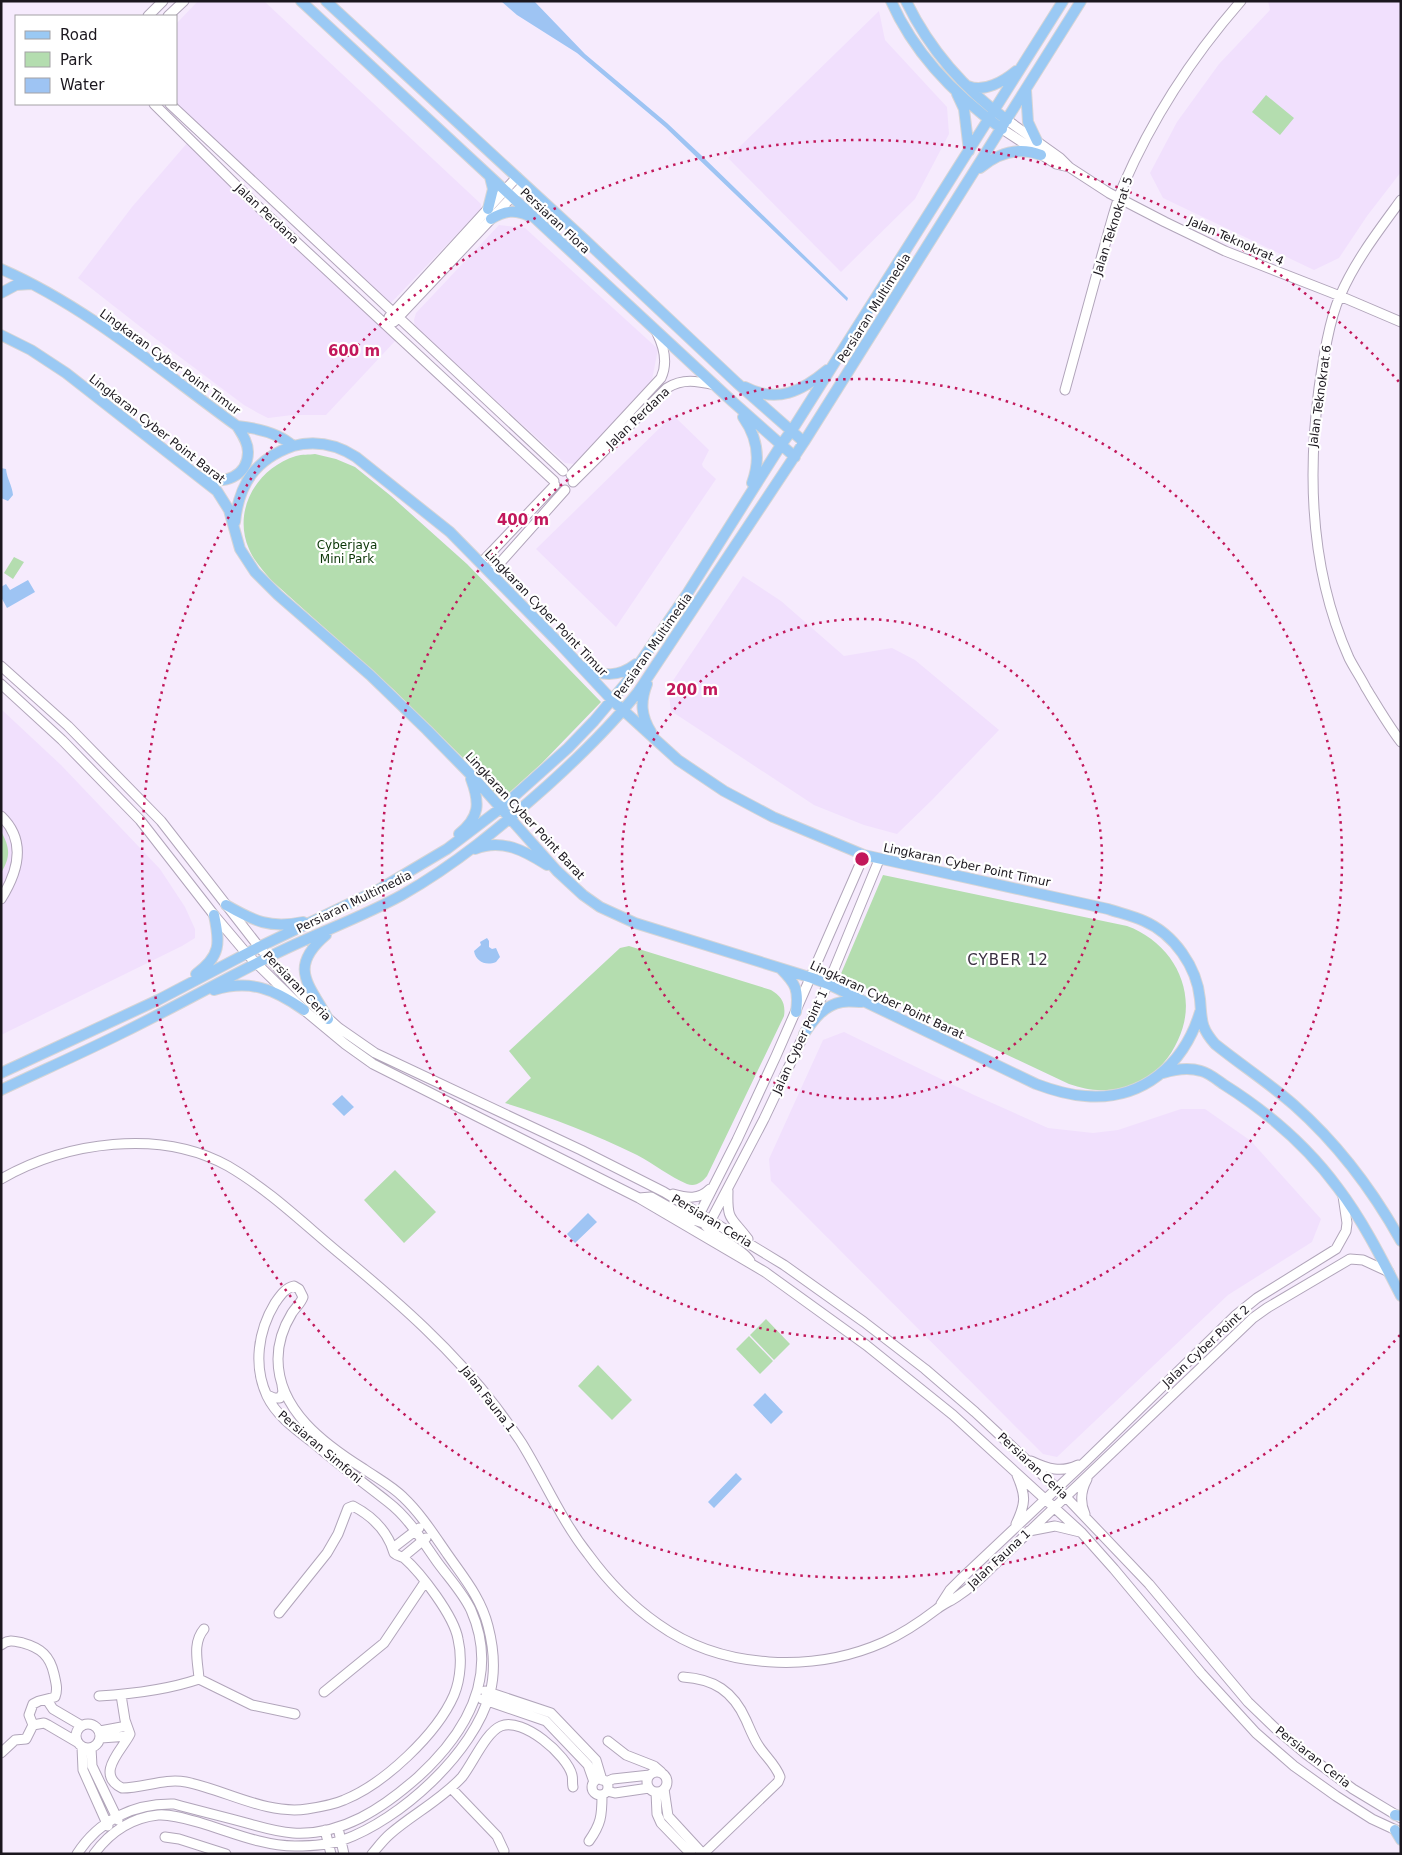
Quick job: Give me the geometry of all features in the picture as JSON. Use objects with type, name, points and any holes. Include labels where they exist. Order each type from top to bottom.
[{"type":"main road","name":"Persiaran Flora","points":[[301,1],[732,402],[795,457]]},
{"type":"main road","name":"Persiaran Flora","points":[[326,1],[521,180],[737,384],[804,442]]},
{"type":"main road","points":[[891,1],[917,47],[954,88],[1004,124]]},
{"type":"main road","points":[[906,1],[928,40],[992,115]]},
{"type":"main road","name":"Persiaran Multimedia","points":[[1,1073],[158,1000],[259,947],[405,876],[447,849],[501,808],[568,748],[612,700],[644,658],[781,445],[792,431],[1064,1]]},
{"type":"main road","name":"Persiaran Multimedia","points":[[1,1090],[122,1033],[269,957],[401,896],[471,850],[569,766],[623,710],[653,671],[795,457],[1081,1]]},
{"type":"main road","points":[[967,86],[981,88],[993,85],[1012,75],[1023,65]]},
{"type":"main road","points":[[954,88],[964,109],[969,151]]},
{"type":"main road","points":[[1026,90],[1027,114],[1036,141]]},
{"type":"main road","points":[[973,174],[988,162],[1007,152],[1025,150],[1041,155]]},
{"type":"main road","points":[[490,177],[493,189],[489,214],[499,214],[508,211],[523,213],[536,220]]},
{"type":"main road","name":"Lingkaran Cyber Point Timur","points":[[1,269],[68,304],[120,339],[237,426],[250,427],[280,437],[293,446],[314,443],[333,445],[345,449],[450,532],[612,700],[678,760],[750,806],[807,833],[864,856],[1108,909],[1145,921],[1159,930],[1180,950],[1194,974],[1205,1033],[1215,1044],[1294,1105],[1346,1157],[1381,1205],[1401,1241]]},
{"type":"main road","points":[[1,292],[16,285],[34,285]]},
{"type":"main road","name":"Lingkaran Cyber Point Barat","points":[[1,334],[66,373],[211,486],[224,500],[230,510],[240,549],[255,572],[298,613],[370,676],[468,772],[557,871],[583,895],[600,907],[635,923],[828,984],[1054,1091],[1087,1097],[1123,1093],[1136,1089],[1160,1074]]},
{"type":"main road","points":[[737,384],[760,393],[783,395],[796,392],[806,386],[836,360]]},
{"type":"main road","points":[[732,402],[752,430],[758,453],[758,466],[739,511]]},
{"type":"main road","points":[[185,464],[210,480],[223,481],[234,477],[243,466],[248,454],[245,439],[237,426]]},
{"type":"main road","points":[[234,528],[237,505],[248,479],[255,469],[268,458],[293,446]]},
{"type":"main road","points":[[576,661],[592,671],[607,675],[628,670],[644,658]]},
{"type":"main road","points":[[653,671],[644,691],[642,712],[644,720],[657,741]]},
{"type":"main road","points":[[378,890],[439,849],[471,823],[478,802],[468,772]]},
{"type":"main road","points":[[471,850],[494,845],[517,848],[557,871]]},
{"type":"main road","points":[[226,905],[253,920],[275,925],[307,922],[329,914]]},
{"type":"main road","points":[[158,1000],[207,967],[212,960],[218,947],[214,915]]},
{"type":"main road","points":[[328,1018],[312,994],[304,971],[312,948],[334,928]]},
{"type":"main road","points":[[780,968],[796,986],[798,998],[796,1012]]},
{"type":"main road","points":[[178,1004],[227,986],[246,985],[259,987],[280,995],[304,1010]]},
{"type":"main road","points":[[804,1034],[814,1020],[828,1007],[840,1002],[865,1001]]},
{"type":"main road","points":[[1160,1074],[1182,1053],[1195,1029],[1200,1011]]},
{"type":"main road","points":[[1160,1074],[1190,1068],[1203,1071],[1242,1095],[1303,1147],[1342,1193],[1366,1230],[1401,1296]]},
{"type":"main road","points":[[1398,1831],[1401,1840]]},
{"type":"street","points":[[149,15],[163,1]]},
{"type":"street","points":[[169,15],[184,1]]},
{"type":"street","name":"Jalan Teknokrat 5","points":[[1065,390],[1119,198],[1136,158],[1164,107],[1205,45],[1241,1]]},
{"type":"street","name":"Jalan Perdana","points":[[155,105],[249,198],[494,424],[559,489],[566,490]]},
{"type":"street","name":"Jalan Perdana","points":[[171,105],[569,476],[571,486],[491,573]]},
{"type":"street","name":"Jalan Teknokrat 4","points":[[1004,124],[1041,155],[1056,164],[1070,167]]},
{"type":"street","name":"Jalan Teknokrat 4","points":[[1004,124],[1036,141],[1070,167],[1119,198],[1165,222],[1225,251],[1401,322]]},
{"type":"street","points":[[386,325],[521,180]]},
{"type":"street","name":"Jalan Teknokrat 6","points":[[1401,200],[1366,249],[1340,296],[1333,315],[1321,372],[1312,450],[1312,490],[1316,538],[1324,583],[1347,652],[1377,705],[1401,742]]},
{"type":"street","name":"Jalan Perdana","points":[[569,476],[660,378],[664,368],[664,354],[656,331]]},
{"type":"street","points":[[438,373],[446,363]]},
{"type":"street","name":"Jalan Perdana","points":[[569,476],[667,388],[676,383],[693,380],[715,385]]},
{"type":"street","points":[[474,406],[482,396]]},
{"type":"street","points":[[494,424],[503,414]]},
{"type":"street","name":"Jalan Perdana","points":[[481,563],[554,483],[557,473],[569,476]]},
{"type":"street","name":"Persiaran Ceria","points":[[1,666],[68,726],[161,821],[241,926],[302,995],[328,1018],[375,1053],[581,1150],[664,1192],[700,1213]]},
{"type":"street","name":"Persiaran Ceria","points":[[1,684],[62,740],[140,820],[246,954],[304,1010],[345,1044],[373,1064],[639,1198],[753,1265],[866,1345],[925,1390],[1081,1532],[1206,1679],[1256,1732],[1294,1766],[1336,1796],[1372,1819],[1398,1831]]},
{"type":"street","points":[[1,816],[14,832],[17,862],[10,884],[1,899]]},
{"type":"street","name":"Jalan Cyber Point 1","points":[[700,1213],[737,1140],[812,978],[864,856]]},
{"type":"street","name":"Jalan Cyber Point 1","points":[[708,1222],[764,1119],[828,984],[879,860]]},
{"type":"street","name":"Jalan Fauna 1","points":[[1,1179],[23,1167],[65,1153],[96,1146],[122,1143],[168,1147],[195,1153],[226,1165],[262,1188],[414,1318],[465,1369],[520,1441],[570,1528],[588,1555],[624,1595],[659,1624],[684,1640],[719,1653],[749,1659],[788,1663],[813,1661],[860,1652],[884,1642],[913,1627],[939,1606],[956,1598],[1054,1507]]},
{"type":"street","points":[[728,1186],[728,1214],[753,1245]]},
{"type":"street","points":[[664,1192],[678,1196],[698,1198],[712,1187]]},
{"type":"street","name":"Jalan Cyber Point 2","points":[[1045,1498],[1086,1461],[1242,1310],[1257,1298],[1336,1249],[1346,1231],[1347,1223],[1342,1193]]},
{"type":"street","points":[[639,1198],[651,1197],[688,1218],[708,1222]]},
{"type":"street","points":[[700,1213],[744,1253],[753,1265]]},
{"type":"street","name":"Persiaran Ceria","points":[[708,1222],[753,1245],[784,1265],[864,1322],[975,1412],[1087,1518],[1149,1584],[1248,1702],[1306,1754],[1353,1789],[1399,1816]]},
{"type":"street","name":"Jalan Cyber Point 2","points":[[1054,1507],[1260,1313],[1350,1259],[1363,1260],[1389,1272]]},
{"type":"street","name":"Persiaran Simfoni","points":[[77,1854],[95,1831],[116,1816],[140,1808],[162,1804],[174,1804],[295,1834],[338,1828],[362,1819],[402,1791],[449,1746],[468,1717],[481,1677],[479,1639],[470,1608],[408,1522],[388,1502],[292,1426],[276,1411],[260,1378],[260,1342],[264,1325],[276,1301],[288,1287],[294,1286],[299,1288],[303,1297],[292,1312],[281,1339],[278,1360],[281,1378],[291,1404],[302,1421],[345,1456],[403,1497],[432,1533],[477,1596],[493,1643],[494,1658],[489,1696],[471,1734],[460,1751],[435,1778],[411,1799],[370,1828],[341,1841],[328,1844],[295,1846],[278,1844],[189,1819],[167,1815],[146,1817],[121,1826],[111,1833],[94,1854]]},
{"type":"street","points":[[267,1395],[280,1398],[283,1392],[281,1378]]},
{"type":"street","points":[[1024,1458],[1050,1469],[1060,1470],[1086,1461]]},
{"type":"street","points":[[1014,1528],[1025,1501],[1024,1490],[1016,1471]]},
{"type":"street","points":[[1087,1518],[1083,1510],[1082,1495],[1084,1485],[1090,1475]]},
{"type":"street","name":"Jalan Fauna 1","points":[[939,1606],[956,1583],[1045,1498]]},
{"type":"street","points":[[129,1732],[112,1762],[112,1778],[122,1788],[168,1782],[186,1782],[275,1808],[294,1810],[326,1806],[350,1798],[397,1766],[432,1730],[454,1695],[460,1673],[458,1639],[448,1613],[403,1557],[394,1553],[393,1548],[375,1519],[354,1506],[348,1508],[338,1534],[327,1553],[279,1613]]},
{"type":"street","points":[[393,1548],[425,1524]]},
{"type":"street","points":[[1029,1531],[1055,1526],[1081,1532]]},
{"type":"street","points":[[403,1557],[432,1533]]},
{"type":"street","points":[[324,1692],[384,1643],[425,1582]]},
{"type":"street","points":[[200,1679],[196,1644],[204,1629]]},
{"type":"street","points":[[1,1645],[8,1640],[13,1640],[36,1647],[46,1654],[52,1664],[58,1690],[55,1697],[39,1701],[30,1708],[29,1715],[33,1724],[26,1739],[15,1740],[1,1753]]},
{"type":"street","points":[[650,1775],[647,1782],[656,1790],[668,1816],[703,1854],[778,1782],[780,1777],[759,1747],[746,1718],[732,1698],[713,1682],[683,1677]]},
{"type":"street","points":[[99,1696],[121,1695],[167,1688],[200,1679],[252,1705],[295,1714]]},
{"type":"street","points":[[477,1693],[551,1713],[596,1760],[602,1786],[602,1815],[599,1826],[589,1840]]},
{"type":"street","points":[[121,1695],[124,1720],[129,1732]]},
{"type":"street","points":[[47,1700],[54,1709],[82,1726]]},
{"type":"street","points":[[33,1724],[48,1724],[83,1746],[96,1746],[100,1735]]},
{"type":"street","points":[[100,1735],[91,1724],[82,1726],[76,1734],[121,1826]]},
{"type":"street","points":[[378,1852],[390,1834],[451,1788],[470,1767],[494,1731],[504,1725],[535,1734],[550,1745],[569,1769],[572,1775],[572,1787]]},
{"type":"street","points":[[100,1735],[129,1732]]},
{"type":"street","points":[[602,1786],[615,1794],[656,1790],[668,1781],[665,1775],[654,1766],[626,1755],[608,1741]]},
{"type":"street","points":[[83,1746],[83,1770],[111,1833]]},
{"type":"street","points":[[602,1786],[613,1779],[661,1772]]},
{"type":"street","points":[[451,1788],[497,1836],[504,1851]]},
{"type":"street","points":[[656,1790],[657,1814],[661,1823],[691,1854]]},
{"type":"street","points":[[661,1823],[668,1816]]},
{"type":"street","points":[[338,1828],[344,1854]]},
{"type":"street","points":[[325,1830],[330,1854]]},
{"type":"street","points":[[165,1837],[179,1839],[226,1854]]},
{"type":"shaded area","points":[[198,1],[264,1],[481,204],[481,209],[388,306],[173,105],[178,105],[178,22]]},
{"type":"shaded area","points":[[1268,1],[1401,1],[1401,172],[1367,216],[1339,258],[1314,270],[1163,198],[1150,173],[1177,122],[1219,64],[1270,10]]},
{"type":"shaded area","points":[[879,11],[885,40],[947,107],[949,134],[915,199],[841,272],[728,158]]},
{"type":"shaded area","points":[[188,142],[396,340],[326,415],[292,415],[268,418],[258,413],[244,405],[156,339],[78,278],[132,207]]},
{"type":"shaded area","points":[[499,225],[525,228],[658,349],[652,380],[574,464],[565,463],[415,328],[414,320],[416,313]]},
{"type":"shaded area","points":[[673,415],[709,450],[702,464],[716,479],[616,627],[536,549]]},
{"type":"shaded area","points":[[743,576],[781,601],[844,656],[892,648],[915,660],[999,730],[897,834],[864,825],[814,805],[671,711],[668,688]]},
{"type":"shaded area","points":[[1,709],[61,765],[160,869],[185,907],[195,929],[195,938],[1,1035]]},
{"type":"shaded area","points":[[844,1032],[974,1095],[1048,1128],[1093,1133],[1118,1130],[1181,1109],[1205,1109],[1251,1141],[1321,1219],[1312,1242],[1228,1295],[1057,1457],[1043,1454],[771,1181],[769,1159],[823,1040]]},
{"type":"green space","points":[[1266,95],[1294,118],[1280,135],[1252,112]]},
{"type":"green space","name":"Cyberjaya Mini Park","points":[[315,454],[336,459],[355,467],[391,496],[467,564],[601,702],[542,763],[501,800],[461,756],[394,690],[271,580],[251,553],[245,534],[244,520],[246,506],[252,492],[270,470],[282,462],[298,455]]},
{"type":"green space","points":[[14,557],[24,562],[13,579],[4,573]]},
{"type":"green space","points":[[1,831],[8,847],[8,857],[1,873]]},
{"type":"green space","points":[[883,875],[1127,926],[1144,934],[1170,957],[1184,988],[1186,1005],[1184,1023],[1171,1053],[1152,1074],[1132,1085],[1111,1090],[1083,1088],[1069,1084],[840,976]]},
{"type":"green space","points":[[629,946],[771,990],[780,997],[783,1004],[784,1016],[707,1176],[696,1184],[687,1184],[637,1155],[588,1133],[505,1103],[531,1078],[509,1051],[620,948]]},
{"type":"green space","points":[[395,1170],[436,1212],[404,1243],[364,1200]]},
{"type":"green space","points":[[766,1319],[790,1344],[774,1360],[750,1335]]},
{"type":"green space","points":[[749,1336],[773,1361],[760,1374],[736,1349]]},
{"type":"green space","points":[[598,1365],[632,1400],[612,1420],[578,1386]]},
{"type":"water","points":[[501,1],[534,1],[585,54],[667,123],[701,155],[848,298],[847,301],[665,127],[577,53],[517,15]]},
{"type":"water","points":[[1,468],[6,469],[13,495],[8,501],[1,498]]},
{"type":"water","points":[[28,580],[35,592],[7,608],[1,597],[1,587],[6,584],[10,590]]},
{"type":"water","points":[[487,938],[489,947],[492,949],[496,948],[500,957],[496,962],[482,962],[475,955],[474,951],[481,945],[480,942]]},
{"type":"water","points":[[342,1095],[354,1107],[344,1116],[332,1104]]},
{"type":"water","points":[[588,1213],[597,1222],[575,1243],[567,1234]]},
{"type":"water","points":[[765,1393],[783,1412],[771,1424],[753,1405]]},
{"type":"water","points":[[736,1473],[742,1479],[714,1508],[708,1502]]},
{"type":"district","name":"CYBER 12","points":[[1008,960]]}]
